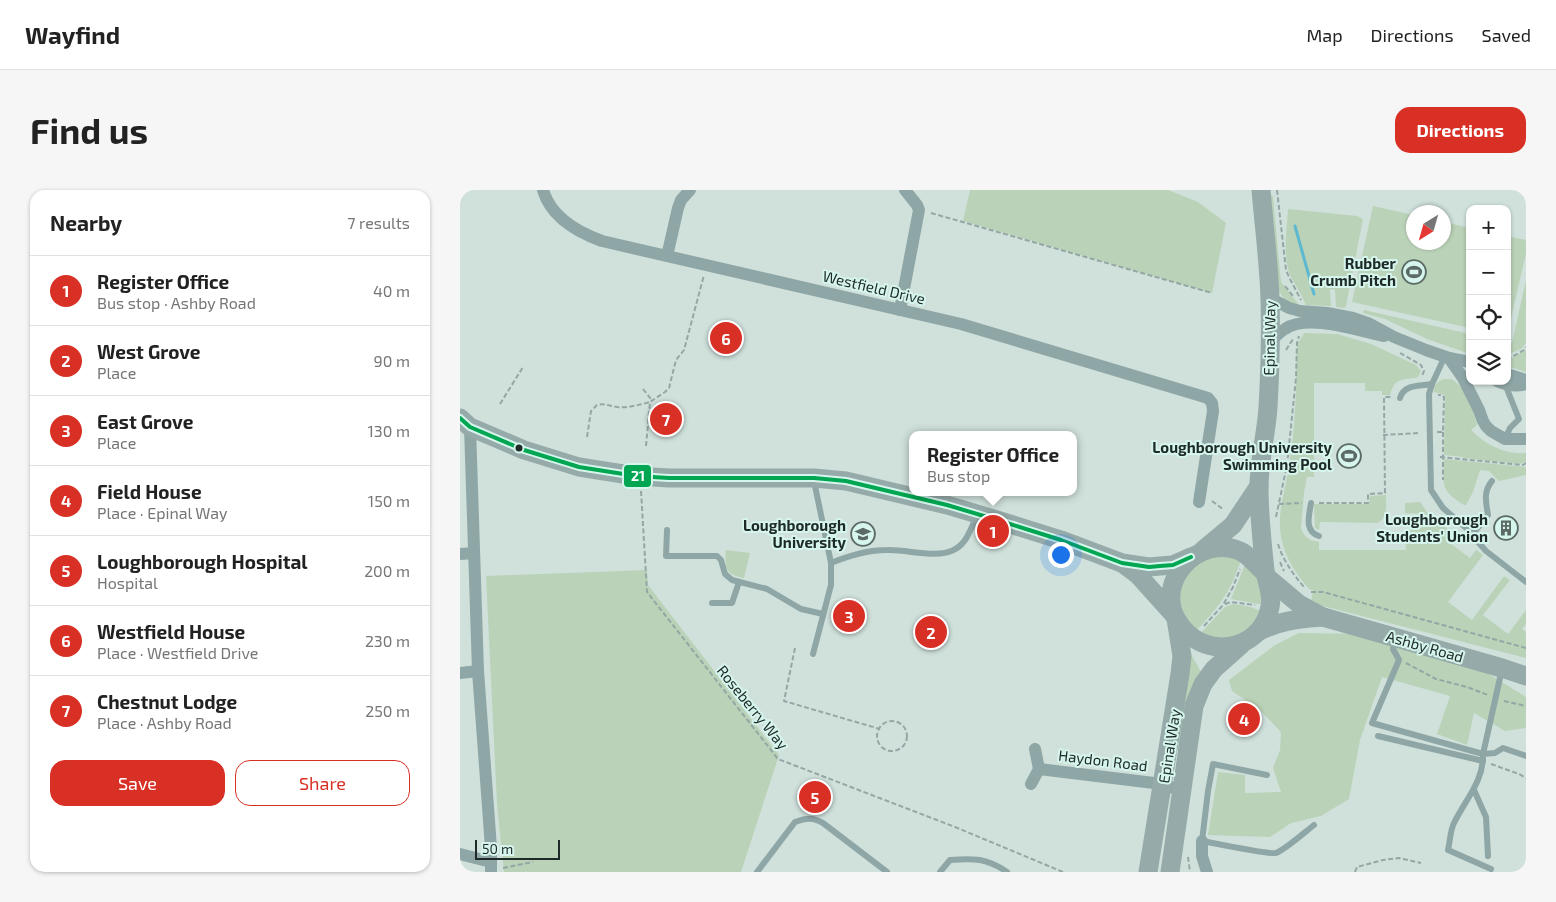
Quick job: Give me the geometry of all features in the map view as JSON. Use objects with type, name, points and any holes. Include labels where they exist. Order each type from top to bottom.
[{"type":"main road","name":"Epinal Way","points":[[1261,190],[1270,298],[1270,342],[1268,410],[1259,486],[1272,574]]},
{"type":"main road","points":[[465,422],[524,450],[579,467],[640,476],[669,478],[814,478],[846,481],[976,514],[1061,540],[1122,563],[1149,567],[1160,566],[1173,564],[1220,547],[1239,551],[1246,554],[1272,574],[1271,602],[1268,617],[1251,637],[1225,648],[1199,643],[1183,630],[1175,617],[1138,575],[1122,563]]},
{"type":"main road","name":"Epinal Way","points":[[1195,555],[1233,525],[1259,486]]},
{"type":"main road","points":[[1175,617],[1171,597],[1173,585],[1183,565],[1195,555]]},
{"type":"main road","name":"Ashby Road","points":[[1272,574],[1299,604],[1323,618],[1526,676]]},
{"type":"main road","name":"Epinal Way","points":[[1148,872],[1182,656],[1175,617]]},
{"type":"main road","name":"Ashby Road","points":[[1251,637],[1271,625],[1292,620],[1323,618]]},
{"type":"main road","name":"Epinal Way","points":[[1170,872],[1194,706],[1203,684],[1214,669],[1251,637]]},
{"type":"street","name":"Westfield Drive","points":[[543,190],[553,209],[569,225],[584,234],[602,241],[970,326],[1208,398],[1212,403],[1213,411],[1208,485]]},
{"type":"street","points":[[668,256],[678,208],[681,200],[690,190]]},
{"type":"street","points":[[900,310],[918,210],[917,205],[905,190]]},
{"type":"street","points":[[1270,298],[1303,317],[1394,338],[1447,357],[1466,361]]},
{"type":"street","points":[[1270,342],[1303,317]]},
{"type":"street","points":[[1447,357],[1466,368]]},
{"type":"street","points":[[1447,357],[1463,378],[1483,421],[1491,431],[1505,438],[1526,438]]},
{"type":"street","points":[[1511,380],[1526,380]]},
{"type":"street","points":[[1511,383],[1520,386],[1526,384]]},
{"type":"street","points":[[465,422],[474,553],[478,672],[495,867]]},
{"type":"street","points":[[1199,502],[1208,485]]},
{"type":"street","points":[[460,554],[474,553]]},
{"type":"street","points":[[460,672],[478,672]]},
{"type":"street","name":"Haydon Road","points":[[1030,784],[1039,769],[1035,749]]},
{"type":"street","name":"Haydon Road","points":[[1039,769],[1182,788]]},
{"type":"street","points":[[1202,841],[1202,856],[1207,872]]},
{"type":"street","points":[[460,854],[483,860],[495,867]]},
{"type":"lane","points":[[1447,357],[1432,384],[1429,394],[1431,490],[1443,508],[1473,534],[1486,551],[1526,582]]},
{"type":"lane","points":[[1400,398],[1403,391],[1410,387],[1432,384]]},
{"type":"lane","points":[[1505,385],[1519,419],[1510,428],[1505,438]]},
{"type":"lane","points":[[813,654],[831,585],[831,562],[814,478]]},
{"type":"lane","points":[[1473,534],[1488,515],[1485,493],[1492,482]]},
{"type":"lane","points":[[1311,503],[1309,527],[1312,532],[1319,536]]},
{"type":"lane","points":[[831,562],[849,556],[886,550],[938,554],[950,553],[965,542],[976,514]]},
{"type":"lane","points":[[666,530],[666,556],[717,556],[725,574],[732,580],[767,589],[801,609],[823,614]]},
{"type":"lane","points":[[712,603],[732,603],[739,582]]},
{"type":"lane","points":[[1396,638],[1393,649],[1399,660],[1372,723],[1483,757]]},
{"type":"lane","points":[[1491,869],[1448,850],[1453,824],[1474,790],[1502,668]]},
{"type":"lane","points":[[1378,736],[1483,757],[1503,748],[1526,756]]},
{"type":"lane","points":[[1267,774],[1213,764],[1202,841],[1267,854],[1276,853],[1314,825]]},
{"type":"lane","points":[[1474,790],[1486,817],[1488,856]]},
{"type":"lane","points":[[757,872],[796,822],[812,818],[823,823],[887,872]]},
{"type":"lane","points":[[940,872],[950,860],[965,859],[987,861],[1007,872]]},
{"type":"path","points":[[1275,519],[1287,465],[1296,378],[1297,343],[1302,330],[1303,317],[1301,298],[1288,277],[1286,270],[1277,190]]},
{"type":"path","points":[[918,210],[963,221],[1212,293]]},
{"type":"path","points":[[586,437],[592,411],[597,405],[623,407],[637,405],[651,400],[666,392],[669,388],[676,360],[684,350],[706,266]]},
{"type":"path","points":[[1511,358],[1526,347]]},
{"type":"path","points":[[1400,353],[1421,365],[1424,373],[1419,378]]},
{"type":"path","points":[[500,404],[523,367]]},
{"type":"path","points":[[643,389],[651,400],[646,446]]},
{"type":"path","points":[[1278,504],[1368,503],[1368,494],[1385,494],[1384,397],[1392,397],[1392,394]]},
{"type":"path","points":[[1443,432],[1443,480]]},
{"type":"path","points":[[1430,456],[1525,464]]},
{"type":"path","name":"Roseberry Way","points":[[640,476],[647,592],[778,759],[954,827],[1063,872]]},
{"type":"path","points":[[1208,485],[1213,502],[1225,511]]},
{"type":"path","points":[[1278,543],[1290,569],[1308,592],[1323,592],[1526,648]]},
{"type":"path","points":[[1272,574],[1278,558]]},
{"type":"path","points":[[1204,626],[1224,605],[1238,574]]},
{"type":"path","points":[[1224,605],[1231,602],[1248,604]]},
{"type":"path","points":[[795,648],[784,701],[880,729]]},
{"type":"path","points":[[1399,660],[1436,678],[1468,687],[1495,698],[1526,706]]},
{"type":"path","points":[[892,722],[902,725],[907,734],[904,746],[895,751],[884,749],[878,741],[880,729],[886,723],[892,722]]},
{"type":"path","points":[[1483,757],[1526,778]]},
{"type":"path","points":[[1188,853],[1190,872]]},
{"type":"path","points":[[1355,872],[1357,867],[1384,860],[1399,858],[1422,863]]},
{"type":"path","points":[[495,867],[533,862]]},
{"type":"green space","points":[[970,190],[1168,190],[1198,202],[1226,223],[1212,293],[963,221]]},
{"type":"green space","points":[[1272,195],[1281,282],[1299,305],[1285,301],[1278,289],[1270,196]]},
{"type":"green space","name":"Rubber Crumb Pitch","points":[[1373,206],[1406,213],[1406,250],[1451,250],[1451,224],[1466,227],[1466,327],[1352,302]]},
{"type":"green space","points":[[1288,209],[1357,216],[1363,219],[1346,306],[1344,308],[1336,307],[1335,290],[1333,289],[1330,290],[1331,306],[1306,305],[1288,270],[1286,243]]},
{"type":"green space","points":[[1511,237],[1526,240],[1526,253],[1511,319]]},
{"type":"green space","points":[[1526,280],[1526,343],[1521,349],[1511,353]]},
{"type":"green space","points":[[1364,310],[1466,333],[1466,353],[1427,339],[1385,319],[1363,313]]},
{"type":"green space","points":[[1304,333],[1337,334],[1371,344],[1416,365],[1421,371],[1418,377],[1397,382],[1390,395],[1382,395],[1382,391],[1365,391],[1365,383],[1314,383],[1314,477],[1307,477],[1304,493],[1301,529],[1305,536],[1310,540],[1319,542],[1319,550],[1406,550],[1408,531],[1421,528],[1422,514],[1405,513],[1405,503],[1420,502],[1429,515],[1455,535],[1451,544],[1470,558],[1476,550],[1483,555],[1448,602],[1472,620],[1504,576],[1510,580],[1483,615],[1508,634],[1526,610],[1526,624],[1522,629],[1526,632],[1526,658],[1311,603],[1313,590],[1310,590],[1292,565],[1285,552],[1280,529],[1280,512],[1294,431],[1297,347]]},
{"type":"green space","points":[[1526,350],[1526,372],[1511,367],[1511,359]]},
{"type":"green space","points":[[1443,379],[1452,379],[1469,399],[1477,425],[1471,430],[1489,444],[1503,451],[1526,453],[1526,462],[1520,464],[1444,455],[1445,395],[1434,392],[1436,384]]},
{"type":"green space","points":[[1444,459],[1526,467],[1526,475],[1499,481],[1489,471],[1480,470],[1473,492],[1466,505],[1464,505],[1447,491],[1444,481]]},
{"type":"green space","points":[[1386,495],[1385,514],[1378,523],[1320,522],[1319,530],[1315,528],[1314,504],[1369,504],[1370,496]]},
{"type":"green space","points":[[726,550],[750,553],[744,578],[729,572],[727,569]]},
{"type":"green space","points":[[1214,554],[1241,559],[1233,581],[1223,598],[1196,631],[1189,624],[1179,601],[1183,574]]},
{"type":"green space","points":[[1246,562],[1254,569],[1264,605],[1231,599]]},
{"type":"green space","points":[[647,570],[648,585],[779,755],[741,872],[504,872],[497,804],[486,576]]},
{"type":"green space","points":[[1233,604],[1262,611],[1249,630],[1229,639],[1200,634],[1225,607]]},
{"type":"green space","points":[[1299,633],[1367,634],[1481,669],[1526,697],[1526,728],[1505,731],[1474,713],[1467,745],[1437,734],[1450,696],[1382,677],[1360,740],[1349,799],[1321,816],[1291,823],[1270,837],[1208,835],[1218,772],[1245,775],[1245,793],[1281,792],[1273,768],[1280,750],[1281,732],[1259,709],[1232,691],[1229,680],[1275,645]]},
{"type":"green space","points":[[1189,651],[1203,675],[1181,745],[1173,757]]},
{"type":"waterway","points":[[1295,226],[1314,294]]},
{"type":"transit line","name":"21","points":[[460,418],[470,427],[524,450],[579,467],[636,476],[669,478],[814,478],[846,481],[909,496]]},
{"type":"transit line","name":"21","points":[[909,496],[947,505],[1061,540],[1122,563],[1149,567],[1173,565],[1191,557]]},
{"type":"place","name":"Rubber Crumb Pitch","points":[[1414,272]]},
{"type":"place","name":"Westfield House","points":[[726,338]]},
{"type":"place","name":"Chestnut Lodge","points":[[666,419]]},
{"type":"place","name":"Loughborough University Swimming Pool","points":[[1349,456]]},
{"type":"place","name":"Loughborough Students' Union","points":[[1506,528]]},
{"type":"place","name":"Register Office","points":[[993,531]]},
{"type":"place","name":"Loughborough University","points":[[863,534]]},
{"type":"place","name":"East Grove","points":[[849,616]]},
{"type":"place","name":"West Grove","points":[[931,632]]},
{"type":"place","name":"Field House","points":[[1244,719]]},
{"type":"place","name":"Loughborough Hospital","points":[[815,797]]}]
